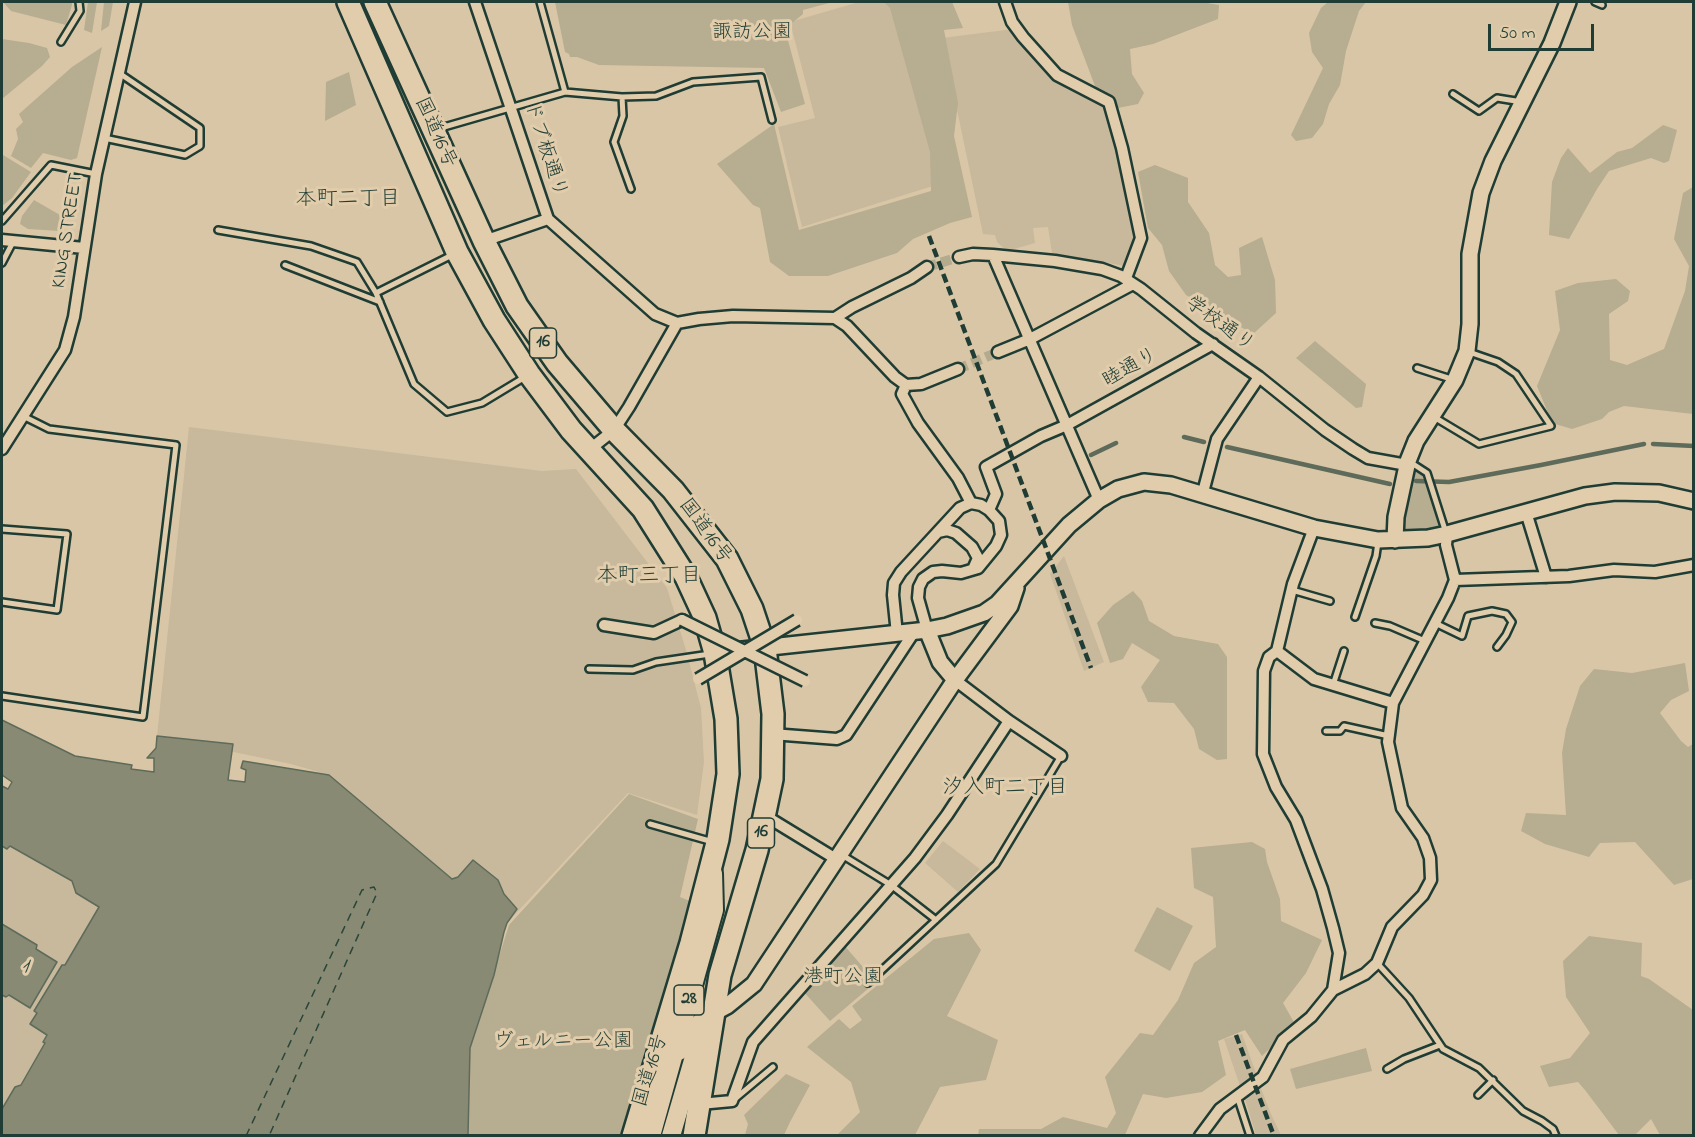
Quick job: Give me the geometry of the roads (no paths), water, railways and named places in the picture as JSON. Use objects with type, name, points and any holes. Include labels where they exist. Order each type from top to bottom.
[{"type":"highway","name":"国道16号","points":[[348,2],[457,252],[494,320],[530,374],[572,430],[643,509],[686,577],[705,618],[715,653],[726,719],[728,774],[715,853],[633,1136]]},
{"type":"highway","name":"国道16号","points":[[375,2],[484,241],[517,306],[556,363],[614,430],[673,490],[727,559],[752,609],[755,649],[773,714],[772,779],[757,850],[720,975],[694,1136]]},
{"type":"main road","name":"28","points":[[651,1136],[714,910],[715,853]]},
{"type":"main road","name":"28","points":[[670,1136],[696,1050],[713,1013]]},
{"type":"street","name":"KING STREET","points":[[2,449],[65,350],[74,317],[96,174],[135,2]]},
{"type":"street","name":"ドブ板通り","points":[[475,2],[548,219],[655,314],[677,323]]},
{"type":"street","points":[[998,352],[1030,339],[1130,281],[1141,238],[1122,148],[1109,102],[1057,75],[1023,38],[1012,22],[1005,2]]},
{"type":"street","points":[[1395,540],[1396,517],[1407,463],[1416,441],[1455,380],[1467,351],[1470,324],[1470,254],[1480,198],[1493,161],[1552,43],[1568,2]]},
{"type":"street","points":[[484,241],[548,219]]},
{"type":"street","points":[[7,241],[84,248]]},
{"type":"street","name":"学校通り","points":[[959,257],[973,254],[993,255],[1083,266],[1102,269],[1130,281],[1353,449],[1368,458],[1407,463]]},
{"type":"street","points":[[993,255],[1099,500]]},
{"type":"street","points":[[836,318],[927,267]]},
{"type":"street","points":[[589,450],[614,430],[677,323],[733,316],[836,318],[847,326],[895,377],[906,385],[921,384],[958,369]]},
{"type":"street","name":"睦通り","points":[[989,510],[996,494],[986,467],[1213,344]]},
{"type":"street","points":[[1203,496],[1217,439],[1259,377]]},
{"type":"street","points":[[906,385],[902,394],[918,423],[958,478],[971,503],[989,510],[999,521],[1000,535],[996,546],[978,568],[962,573],[933,572],[923,579],[919,587],[918,598],[921,631],[940,662],[955,680],[1009,721],[1061,756]]},
{"type":"street","points":[[715,653],[921,631],[947,626],[984,614],[997,604],[1069,525],[1099,500],[1118,489],[1144,482],[1171,485],[1314,528],[1378,540],[1428,538],[1585,496],[1615,492],[1659,493],[1694,501]]},
{"type":"street","points":[[897,634],[894,583],[901,572],[960,508],[971,503]]},
{"type":"street","points":[[1526,512],[1546,576]]},
{"type":"street","points":[[1314,528],[1292,590],[1277,651],[1269,657],[1264,670],[1263,754],[1276,787],[1296,820],[1322,889],[1339,953],[1333,990]]},
{"type":"street","points":[[938,532],[946,530],[956,533],[972,547],[978,558],[972,570]]},
{"type":"street","points":[[1200,1136],[1220,1109],[1237,1094],[1263,1077],[1283,1040],[1311,1017],[1333,990],[1365,974],[1377,963],[1392,927],[1423,895],[1431,880],[1430,858],[1423,838],[1402,808],[1388,742],[1393,703],[1455,580],[1446,545],[1447,534]]},
{"type":"street","points":[[1455,580],[1569,576],[1614,570],[1655,572],[1694,565]]},
{"type":"street","points":[[665,1088],[693,1028],[701,1020],[728,1006],[754,984],[955,680],[1010,606],[1019,580]]},
{"type":"street","points":[[604,625],[654,633],[681,620],[755,649],[805,681]]},
{"type":"street","points":[[698,679],[755,649],[797,620]]},
{"type":"street","points":[[772,734],[837,739],[846,735],[921,631]]},
{"type":"street","points":[[1277,651],[1314,679],[1393,703]]},
{"type":"street","points":[[700,1104],[732,1101],[753,1042],[915,858],[947,815],[1009,721]]},
{"type":"street","points":[[764,815],[838,856]]},
{"type":"lane","points":[[61,42],[80,11],[79,2]]},
{"type":"lane","points":[[540,2],[565,92]]},
{"type":"lane","points":[[1596,2],[1602,5]]},
{"type":"lane","points":[[104,138],[185,155],[200,146],[200,128],[119,73]]},
{"type":"lane","points":[[433,130],[565,92],[622,97],[656,96],[693,82],[761,76],[772,120]]},
{"type":"lane","points":[[1453,94],[1479,111],[1497,98],[1523,102]]},
{"type":"lane","points":[[622,97],[623,116],[614,142],[631,189]]},
{"type":"lane","points":[[2,221],[51,165],[96,174]]},
{"type":"lane","points":[[218,230],[311,246],[357,262],[376,293],[414,384],[447,412],[482,403],[530,374]]},
{"type":"lane","points":[[2,263],[7,241]]},
{"type":"lane","points":[[376,293],[457,252]]},
{"type":"lane","points":[[285,265],[380,302]]},
{"type":"lane","points":[[1433,416],[1479,444],[1551,426],[1516,374],[1498,362],[1467,351]]},
{"type":"lane","points":[[1417,368],[1455,380]]},
{"type":"lane","points":[[2,696],[143,717],[176,445],[49,429],[23,416]]},
{"type":"lane","points":[[1407,463],[1427,473],[1447,534]]},
{"type":"lane","points":[[2,529],[67,534],[57,610],[2,602]]},
{"type":"lane","points":[[1355,618],[1376,556],[1378,540]]},
{"type":"lane","points":[[1292,590],[1330,601]]},
{"type":"lane","points":[[1435,623],[1462,636],[1468,616],[1492,611],[1506,614],[1512,622],[1497,647]]},
{"type":"lane","points":[[1375,623],[1390,626],[1425,640]]},
{"type":"lane","points":[[1333,685],[1344,651]]},
{"type":"lane","points":[[589,669],[633,670],[656,662],[715,653]]},
{"type":"lane","points":[[1326,731],[1340,731],[1344,726],[1389,735]]},
{"type":"lane","points":[[868,983],[996,864],[1061,756]]},
{"type":"lane","points":[[650,824],[715,853]]},
{"type":"lane","points":[[838,856],[891,885],[936,920]]},
{"type":"lane","points":[[1377,963],[1409,998],[1443,1049],[1479,1068],[1523,1111],[1542,1120],[1553,1129],[1556,1136]]},
{"type":"lane","points":[[1387,1069],[1404,1059],[1440,1045]]},
{"type":"lane","points":[[732,1101],[773,1067]]},
{"type":"lane","points":[[1478,1095],[1493,1080]]},
{"type":"lane","points":[[1237,1094],[1250,1136]]},
{"type":"water","points":[[2,720],[75,756],[132,765],[131,769],[154,772],[154,758],[147,758],[156,748],[157,736],[233,744],[228,780],[245,782],[246,770],[241,768],[243,761],[329,775],[452,879],[458,877],[473,860],[498,880],[504,894],[517,909],[507,923],[494,975],[470,1048],[468,1135],[2,1135],[2,1109],[15,1087],[21,1085],[45,1043],[43,1042],[47,1035],[30,1024],[37,1013],[34,1011],[62,965],[65,965],[99,907],[76,893],[72,881],[10,846],[7,849],[2,846],[2,786],[8,789],[12,782],[2,775]]},
{"type":"water","name":"1","points":[[2,924],[37,945],[36,949],[57,962],[30,1008],[9,995],[6,997],[2,995]]},
{"type":"waterway","points":[[1184,437],[1204,442]]},
{"type":"waterway","points":[[1091,455],[1116,443]]},
{"type":"waterway","points":[[1416,481],[1449,482],[1644,444]]},
{"type":"waterway","points":[[1653,444],[1694,446]]},
{"type":"waterway","points":[[1227,447],[1390,484]]},
{"type":"tunnel","points":[[927,267],[959,257]]},
{"type":"tunnel","points":[[958,369],[998,352]]},
{"type":"railway","points":[[929,236],[1091,668]]},
{"type":"railway","points":[[1236,1035],[1274,1136]]},
{"type":"district","name":"本町二丁目","points":[[348,201]]},
{"type":"district","name":"本町三丁目","points":[[649,578]]},
{"type":"district","name":"汐入町二丁目","points":[[1005,790]]},
{"type":"park label","name":"諏訪公園","points":[[752,34]]},
{"type":"park label","name":"港町公園","points":[[843,979]]},
{"type":"park label","name":"ヴェルニー公園","points":[[563,1043]]}]
